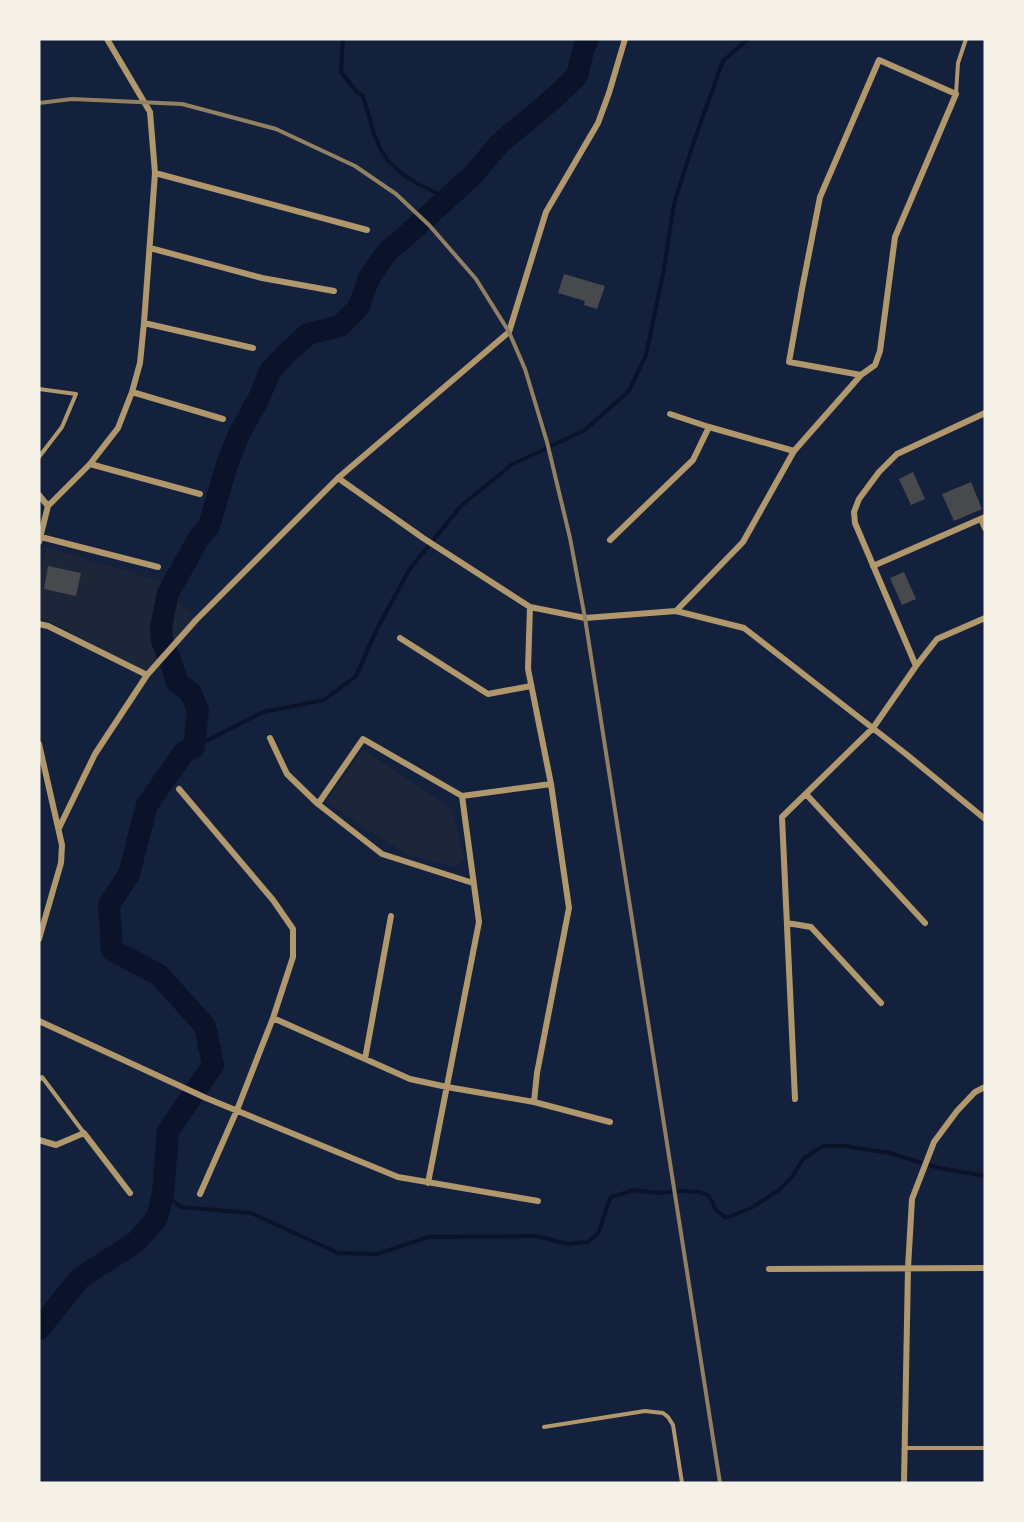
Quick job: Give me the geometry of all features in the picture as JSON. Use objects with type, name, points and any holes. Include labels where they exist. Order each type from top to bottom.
[{"type":"street","points":[[107,39],[150,112],[155,173],[140,363],[118,428],[90,464],[48,506],[40,539],[158,567]]},
{"type":"street","points":[[59,828],[95,754],[147,675],[195,620],[338,478],[509,332],[546,212],[598,123],[625,39]]},
{"type":"street","points":[[676,611],[744,542],[794,451],[861,375],[875,365],[880,351],[895,237],[956,94],[879,60],[820,197],[789,362],[861,375]]},
{"type":"street","points":[[155,173],[367,230]]},
{"type":"street","points":[[150,248],[262,278],[334,291]]},
{"type":"street","points":[[144,323],[253,348]]},
{"type":"street","points":[[132,392],[223,419]]},
{"type":"street","points":[[916,666],[855,523],[854,512],[859,499],[879,472],[897,454],[985,413]]},
{"type":"street","points":[[670,414],[794,451]]},
{"type":"street","points":[[610,540],[693,460],[709,427]]},
{"type":"street","points":[[90,464],[200,494]]},
{"type":"street","points":[[338,478],[423,538],[530,607],[585,618],[676,611],[744,628],[985,819]]},
{"type":"street","points":[[39,495],[48,506]]},
{"type":"street","points":[[873,566],[983,518],[985,528]]},
{"type":"street","points":[[530,607],[528,669],[551,784],[569,908],[537,1073],[534,1102]]},
{"type":"street","points":[[795,1099],[782,817],[873,728],[937,639],[985,618]]},
{"type":"street","points":[[39,624],[48,626],[147,675]]},
{"type":"street","points":[[400,638],[488,694],[531,686]]},
{"type":"street","points":[[270,738],[287,774],[318,804],[382,854],[473,883]]},
{"type":"street","points":[[318,804],[363,739],[462,796],[551,784]]},
{"type":"street","points":[[39,744],[62,845],[61,863],[39,939]]},
{"type":"street","points":[[180,789],[273,900],[293,929],[293,957],[273,1018],[237,1110],[200,1194]]},
{"type":"street","points":[[806,794],[925,923]]},
{"type":"street","points":[[428,1183],[478,922],[462,796]]},
{"type":"street","points":[[365,1059],[391,916]]},
{"type":"street","points":[[787,923],[811,927],[881,1003]]},
{"type":"street","points":[[273,1018],[410,1079],[534,1102],[610,1122]]},
{"type":"street","points":[[39,1022],[206,1098],[398,1177],[538,1201]]},
{"type":"street","points":[[903,1483],[908,1268],[912,1199],[934,1142],[975,1092],[985,1087]]},
{"type":"street","points":[[39,1140],[56,1145],[84,1132],[130,1193]]},
{"type":"street","points":[[769,1269],[985,1268]]},
{"type":"lane","points":[[956,94],[958,63],[966,39]]},
{"type":"lane","points":[[39,389],[76,394],[62,427],[39,457]]},
{"type":"lane","points":[[39,1080],[42,1077],[84,1132]]},
{"type":"lane","points":[[544,1427],[645,1411],[663,1413],[669,1417],[673,1425],[682,1483]]},
{"type":"lane","points":[[904,1448],[985,1448]]},
{"type":"shaded area","points":[[46,547],[182,588],[179,603],[196,620],[147,675],[39,616],[39,579]]},
{"type":"shaded area","points":[[363,749],[452,810],[464,858],[456,867],[406,854],[326,802]]},
{"type":"building","points":[[564,274],[605,286],[597,309],[584,305],[585,301],[558,293]]},
{"type":"building","points":[[913,472],[925,499],[911,505],[899,479]]},
{"type":"building","points":[[971,482],[982,509],[954,521],[942,494]]},
{"type":"building","points":[[48,566],[81,573],[76,596],[44,589]]},
{"type":"building","points":[[904,572],[916,599],[902,605],[890,578]]},
{"type":"waterway","points":[[343,39],[341,72],[363,96],[374,134],[388,161],[416,183],[447,198]]},
{"type":"waterway","points":[[39,1329],[80,1278],[136,1242],[157,1218],[163,1193],[168,1131],[213,1065],[205,1026],[159,975],[112,950],[109,905],[129,874],[147,805],[184,752],[194,747],[198,710],[191,693],[177,682],[162,641],[161,628],[168,593],[199,538],[209,526],[228,461],[270,371],[308,334],[340,326],[358,308],[370,276],[387,252],[474,174],[499,144],[577,76],[588,39]]},
{"type":"waterway","points":[[194,747],[263,712],[324,700],[356,676],[376,631],[409,570],[461,506],[511,465],[585,430],[629,391],[646,355],[663,274],[674,204],[693,144],[723,61],[748,39]]},
{"type":"waterway","points":[[163,1193],[181,1207],[251,1213],[338,1253],[377,1254],[428,1237],[536,1236],[568,1244],[588,1242],[599,1232],[611,1197],[634,1190],[656,1193],[700,1192],[709,1196],[716,1210],[726,1218],[751,1208],[778,1191],[792,1177],[803,1159],[823,1146],[844,1146],[889,1153],[939,1168],[985,1176]]},
{"type":"railway","points":[[39,103],[72,99],[182,104],[276,129],[355,166],[396,194],[429,225],[476,279],[509,332],[525,369],[547,442],[570,538],[585,618],[720,1483]]}]
